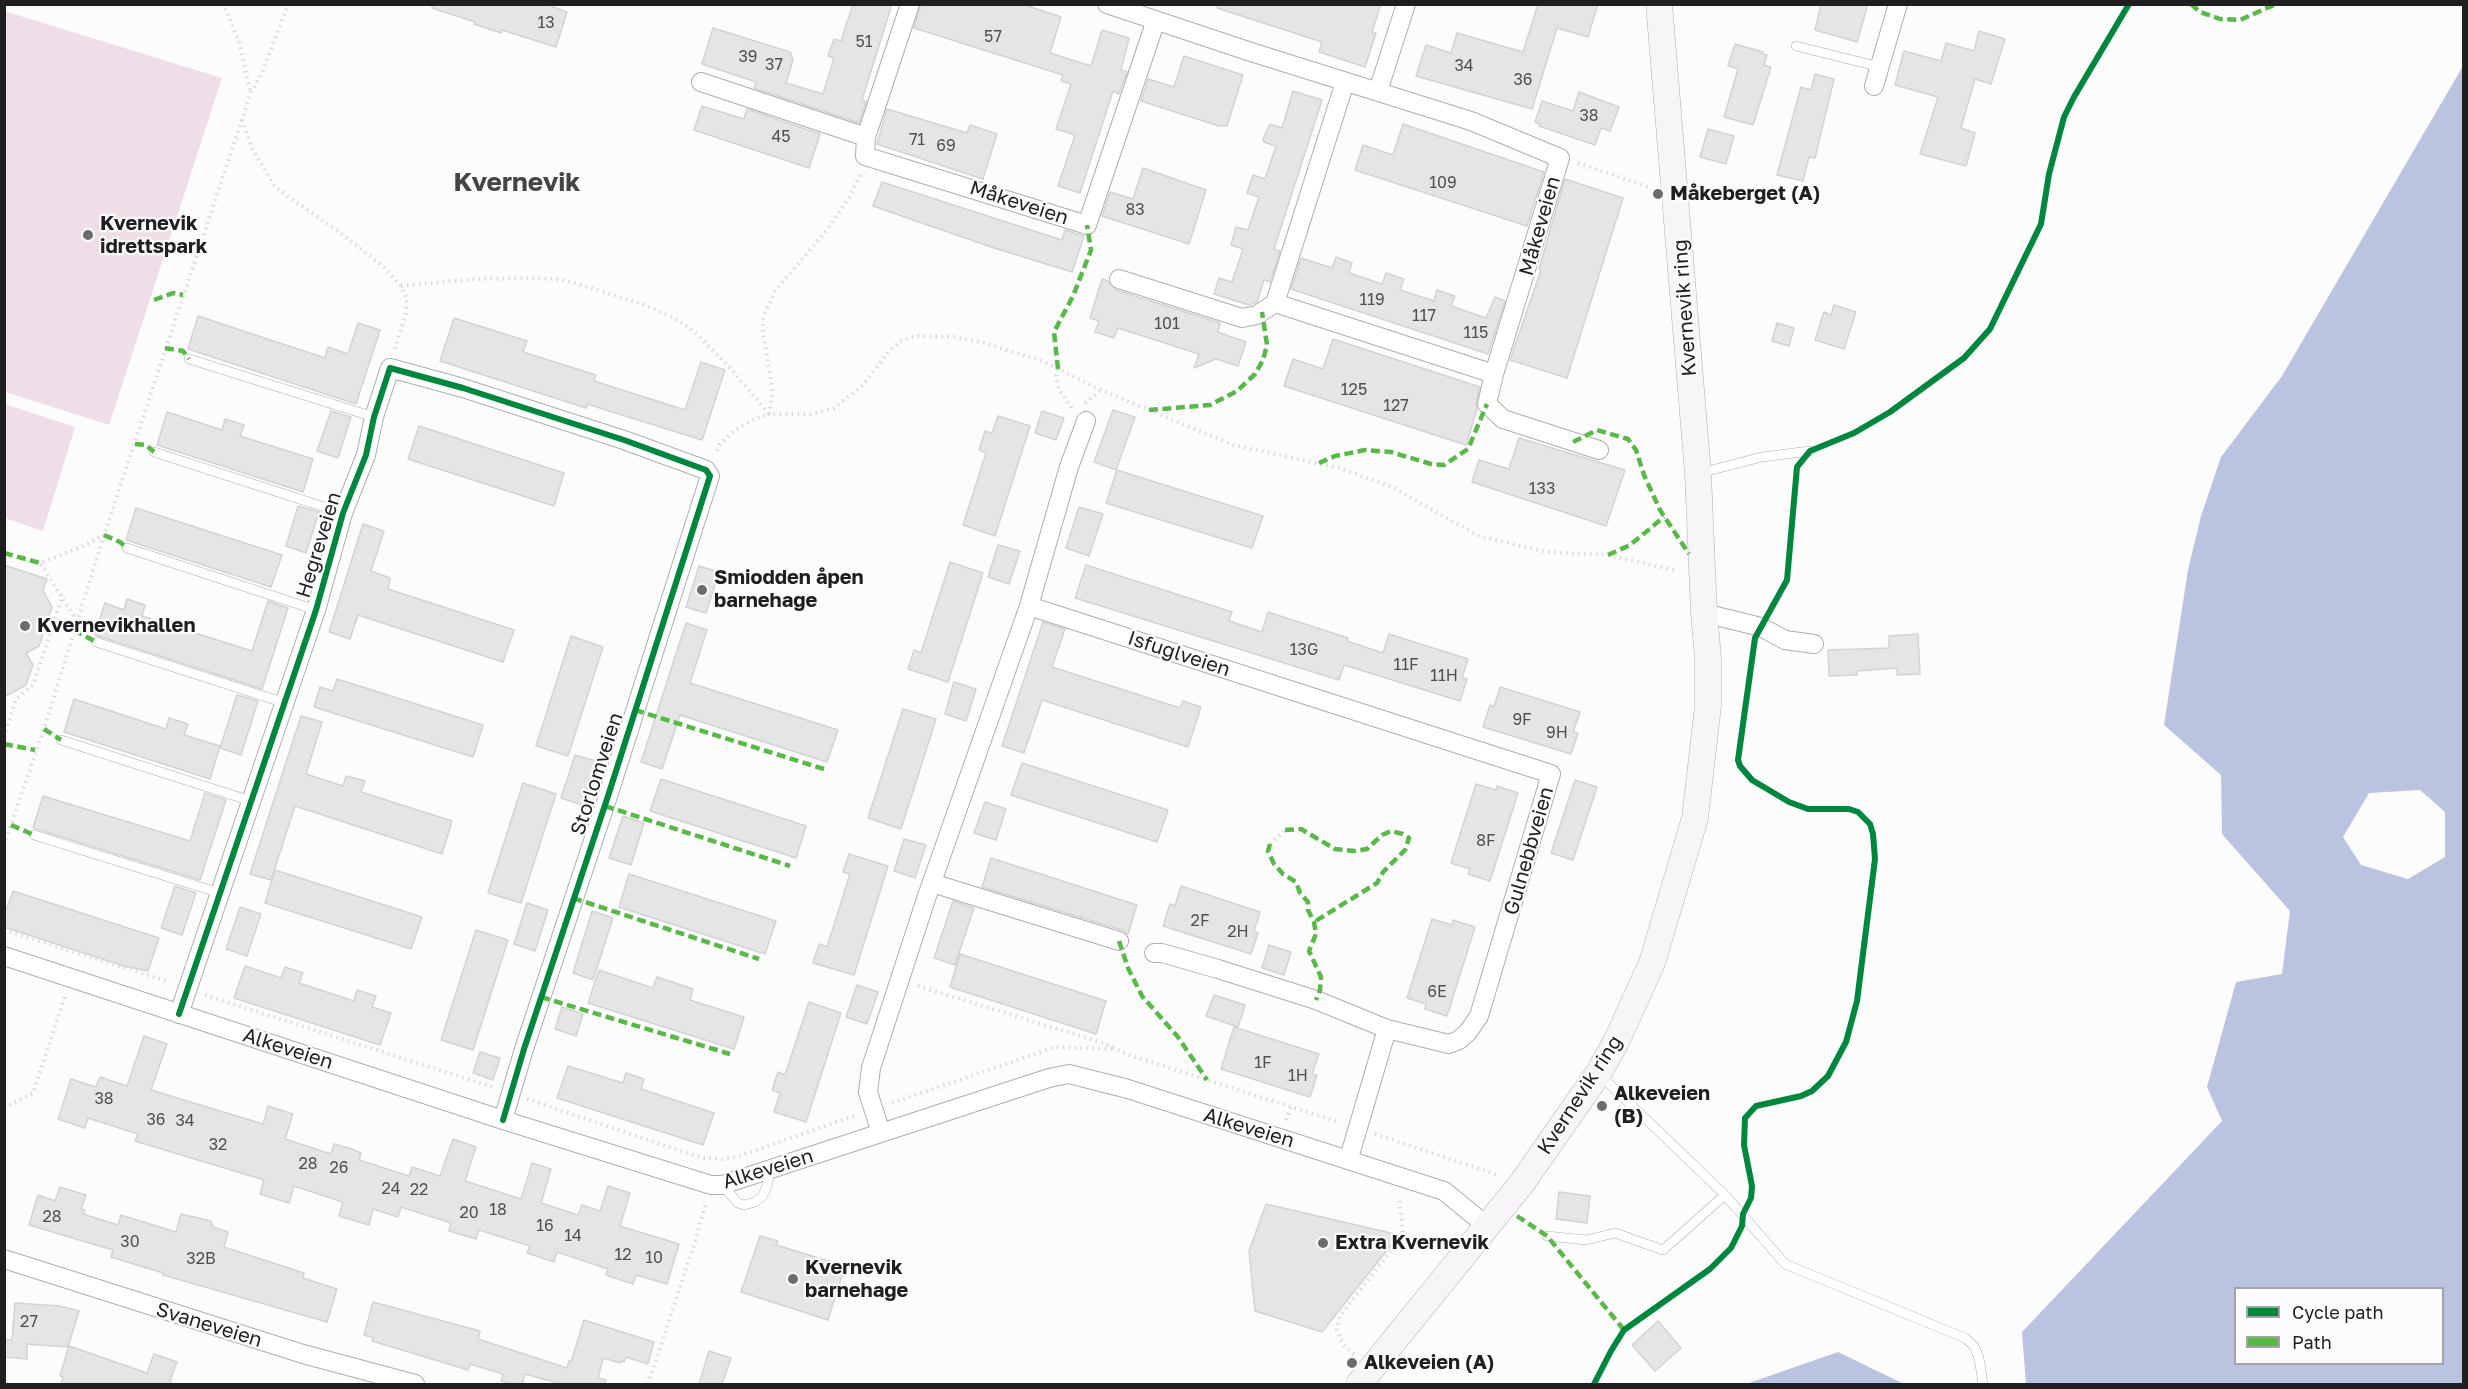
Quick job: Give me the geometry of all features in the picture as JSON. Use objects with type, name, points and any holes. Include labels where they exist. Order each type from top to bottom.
[{"type":"main road","name":"Kvernevik ring","points":[[1359,1384],[1522,1183],[1598,1074],[1616,1042],[1652,963],[1695,818],[1708,706],[1708,658],[1698,474],[1659,4]]},
{"type":"street","points":[[865,156],[866,136],[910,4]]},
{"type":"street","name":"Måkeveien","points":[[1107,4],[1471,121],[1560,158],[1494,374],[1487,404],[1503,419],[1599,450]]},
{"type":"street","points":[[1378,91],[1406,4]]},
{"type":"street","points":[[1874,86],[1898,4]]},
{"type":"street","name":"Måkeveien","points":[[865,156],[1087,225],[1156,20]]},
{"type":"street","points":[[701,82],[866,136]]},
{"type":"street","points":[[1119,279],[1242,318],[1257,315],[1275,303],[1345,82]]},
{"type":"street","points":[[1275,303],[1494,374]]},
{"type":"street","points":[[390,368],[463,388],[675,458],[708,472]]},
{"type":"street","name":"Hegreveien","points":[[179,1014],[316,610],[344,513],[366,455],[374,417],[390,368]]},
{"type":"street","points":[[880,1133],[868,1092],[871,1068],[932,883],[1029,606],[1082,417]]},
{"type":"street","name":"Storlomveien","points":[[503,1120],[710,476],[708,472]]},
{"type":"street","name":"Isfuglveien","points":[[1029,606],[1329,703]]},
{"type":"street","points":[[1704,613],[1761,627],[1785,640],[1814,644]]},
{"type":"street","name":"Gulnebbveien","points":[[1154,953],[1162,953],[1218,969],[1316,1000],[1387,1029],[1449,1044],[1459,1040],[1468,1032],[1479,1016],[1551,774],[1329,703]]},
{"type":"street","points":[[932,883],[1119,941]]},
{"type":"street","name":"Alkeveien","points":[[4,956],[503,1120],[716,1185],[769,1170],[1049,1078],[1069,1074],[1128,1089],[1348,1158],[1444,1191],[1488,1227]]},
{"type":"street","points":[[1348,1158],[1387,1029]]},
{"type":"street","name":"Svaneveien","points":[[4,1259],[303,1354],[415,1384]]},
{"type":"lane","points":[[1796,46],[1880,67]]},
{"type":"lane","points":[[189,359],[374,417]]},
{"type":"lane","points":[[1698,474],[1762,457],[1810,451]]},
{"type":"lane","points":[[154,452],[344,513]]},
{"type":"lane","points":[[127,548],[316,610]]},
{"type":"lane","points":[[96,642],[285,703]]},
{"type":"lane","points":[[61,740],[251,801]]},
{"type":"lane","points":[[34,835],[220,893]]},
{"type":"lane","points":[[1598,1074],[1725,1195],[1785,1264],[1965,1338],[1974,1346],[1979,1358],[1983,1384]]},
{"type":"lane","points":[[716,1185],[738,1203],[744,1205],[755,1202],[762,1197],[768,1184],[769,1170]]},
{"type":"lane","points":[[1547,1236],[1586,1240],[1616,1233],[1663,1250],[1725,1195]]},
{"type":"path","points":[[221,4],[227,12],[239,41],[250,92]]},
{"type":"path","points":[[4,845],[250,92],[261,75],[288,4]]},
{"type":"path","points":[[1594,1384],[1613,1346],[1624,1330],[1722,1259],[1737,1238],[1742,1226],[1743,1214],[1751,1198],[1752,1186],[1744,1145],[1745,1118],[1756,1106],[1801,1096],[1812,1091],[1828,1076],[1846,1042],[1857,1001],[1875,859],[1874,834],[1870,824],[1858,812],[1839,808],[1808,809],[1797,806],[1752,780],[1740,766],[1738,751],[1755,638],[1787,580],[1797,467],[1810,451],[1854,433],[1890,412],[1964,357],[1990,329],[2041,224],[2049,174],[2064,117],[2073,97],[2128,4]]},
{"type":"path","points":[[242,119],[253,150],[275,187],[384,267],[400,286],[407,299],[406,313],[390,368]]},
{"type":"path","points":[[769,414],[772,393],[763,334],[763,317],[775,291],[827,230],[850,196],[860,175],[865,156]]},
{"type":"path","points":[[1560,158],[1654,189]]},
{"type":"path","points":[[400,286],[478,279],[542,278],[565,280],[612,294],[672,317],[694,331],[731,369],[769,414]]},
{"type":"path","points":[[708,472],[720,444],[734,430],[754,418],[769,414],[812,414],[834,408],[863,385],[890,350],[915,336],[954,337],[984,343],[1042,361],[1101,390],[1233,445],[1339,468],[1392,487],[1479,536],[1547,552],[1608,555],[1680,572]]},
{"type":"path","points":[[1058,369],[1056,376],[1059,390],[1082,417]]},
{"type":"path","points":[[77,622],[63,595],[40,563],[79,548],[104,534]]},
{"type":"path","points":[[4,737],[16,699],[33,685],[63,595]]},
{"type":"path","points":[[1270,844],[1285,830]]},
{"type":"path","points":[[4,930],[704,1158],[722,1159],[777,1143],[1055,1047],[1113,1049]]},
{"type":"path","points":[[4,1108],[33,1093],[71,978]]},
{"type":"path","points":[[901,980],[1102,1043],[1113,1049],[1503,1176]]},
{"type":"path","points":[[648,1384],[716,1185]]},
{"type":"path","points":[[1354,1354],[1343,1345],[1337,1330],[1340,1316],[1402,1235],[1398,1190]]},
{"type":"shaded area","name":"Kvernevik idrettspark","points":[[4,11],[222,78],[109,425],[5,392]]},
{"type":"shaded area","points":[[5,404],[75,427],[43,531],[5,518]]},
{"type":"water","points":[[2463,66],[2463,1384],[2026,1384],[2022,1332],[2222,1121],[2207,1087],[2236,982],[2282,974],[2290,911],[2222,834],[2221,775],[2164,725],[2188,570],[2201,516],[2221,457],[2282,376]],"holes":[[[2420,790],[2445,812],[2445,857],[2408,879],[2361,865],[2343,837],[2369,793]]]},
{"type":"water","points":[[1838,1352],[1904,1384],[1746,1384]]},
{"type":"building","points":[[433,4],[545,4],[567,12],[556,47],[474,24],[475,22],[432,8]]},
{"type":"building","points":[[853,4],[892,4],[862,100],[866,102],[859,123],[754,88],[756,82],[702,64],[713,28],[790,52],[793,60],[786,83],[823,94],[834,58],[828,56],[834,39],[841,41]]},
{"type":"building","points":[[921,4],[1022,4],[1061,17],[1050,53],[1091,66],[1102,30],[1129,38],[1121,70],[1127,72],[1119,94],[1113,91],[1080,193],[1058,186],[1075,135],[1056,129],[1071,84],[1061,81],[1063,75],[914,28]]},
{"type":"building","points":[[1217,4],[1381,4],[1372,32],[1376,33],[1365,67],[1319,52],[1322,42],[1217,8]]},
{"type":"building","points":[[1538,4],[1598,4],[1588,37],[1557,28],[1532,109],[1416,76],[1426,45],[1451,53],[1457,33],[1523,52]]},
{"type":"building","points":[[1821,4],[1868,4],[1857,42],[1815,30]]},
{"type":"building","points":[[1979,31],[2005,39],[1991,84],[1975,79],[1961,128],[1975,133],[1966,166],[1920,154],[1938,97],[1895,85],[1904,51],[1941,61],[1946,43],[1974,51]]},
{"type":"building","points":[[1735,44],[1763,52],[1762,54],[1767,55],[1764,65],[1771,67],[1753,125],[1724,117],[1738,69],[1728,66]]},
{"type":"building","points":[[1184,56],[1243,75],[1227,126],[1219,126],[1141,101],[1148,79],[1174,87]]},
{"type":"building","points":[[1815,74],[1834,79],[1815,158],[1809,157],[1803,181],[1777,175],[1801,87],[1811,90]]},
{"type":"building","points":[[1293,91],[1322,100],[1274,249],[1280,251],[1270,282],[1264,280],[1257,302],[1249,305],[1214,294],[1219,278],[1232,282],[1243,249],[1231,245],[1236,227],[1248,230],[1259,197],[1247,193],[1253,175],[1265,179],[1276,146],[1264,142],[1263,139],[1270,124],[1282,128]]},
{"type":"building","points":[[1579,92],[1619,107],[1610,131],[1601,128],[1595,145],[1539,126],[1540,124],[1535,122],[1542,101],[1573,111]]},
{"type":"building","points":[[702,106],[744,119],[747,109],[820,134],[809,168],[694,130]]},
{"type":"building","points":[[887,109],[967,133],[970,125],[997,134],[983,179],[877,144]]},
{"type":"building","points":[[1403,124],[1544,172],[1527,226],[1355,170],[1363,145],[1393,155]]},
{"type":"building","points":[[1708,129],[1734,136],[1726,164],[1700,157]]},
{"type":"building","points":[[1143,168],[1206,190],[1189,244],[1102,216],[1110,192],[1133,199]]},
{"type":"building","points":[[1565,179],[1623,198],[1567,378],[1510,360],[1541,270],[1539,269]]},
{"type":"building","points":[[882,182],[1062,240],[1065,230],[1084,236],[1072,272],[873,206]]},
{"type":"building","points":[[1336,257],[1352,263],[1349,273],[1382,284],[1386,273],[1404,279],[1400,290],[1434,301],[1437,290],[1455,296],[1451,306],[1486,318],[1495,297],[1505,301],[1488,354],[1291,289],[1301,258],[1332,268]]},
{"type":"building","points":[[1102,279],[1108,281],[1116,290],[1220,323],[1218,332],[1246,342],[1238,366],[1216,359],[1194,368],[1199,354],[1118,328],[1114,338],[1095,332],[1099,321],[1090,318]]},
{"type":"building","points":[[1834,305],[1856,312],[1844,349],[1815,340],[1824,312],[1831,315]]},
{"type":"building","points":[[198,316],[325,358],[328,347],[348,354],[358,323],[380,330],[356,404],[188,349]]},
{"type":"building","points":[[454,318],[527,341],[523,352],[596,375],[594,381],[685,410],[701,362],[725,370],[702,440],[587,404],[586,408],[440,361]]},
{"type":"building","points":[[1777,323],[1794,328],[1789,346],[1772,341]]},
{"type":"building","points":[[1333,339],[1480,387],[1476,402],[1477,409],[1466,445],[1284,386],[1293,359],[1323,369]]},
{"type":"building","points":[[1113,410],[1135,417],[1116,470],[1094,462]]},
{"type":"building","points":[[331,411],[351,417],[338,458],[317,451]]},
{"type":"building","points":[[1042,411],[1064,418],[1056,440],[1035,433]]},
{"type":"building","points":[[167,412],[222,430],[225,419],[244,425],[240,436],[313,459],[303,492],[157,445]]},
{"type":"building","points":[[998,416],[1030,426],[995,536],[963,525],[986,453],[979,450],[985,431],[992,433]]},
{"type":"building","points":[[419,426],[564,473],[554,506],[408,459]]},
{"type":"building","points":[[1519,438],[1625,470],[1606,526],[1472,482],[1479,460],[1509,469]]},
{"type":"building","points":[[1117,470],[1263,516],[1252,548],[1106,503]]},
{"type":"building","points":[[298,506],[319,512],[306,553],[286,546]]},
{"type":"building","points":[[1079,507],[1103,514],[1089,556],[1066,548]]},
{"type":"building","points":[[136,508],[282,555],[271,587],[126,540]]},
{"type":"building","points":[[363,524],[384,531],[371,571],[390,578],[388,589],[514,630],[503,662],[358,615],[350,639],[329,632]]},
{"type":"building","points":[[998,545],[1020,551],[1009,584],[988,577]]},
{"type":"building","points":[[950,562],[983,573],[948,682],[908,669],[914,650],[921,653]]},
{"type":"building","name":"Kvernevikhallen","points":[[4,565],[47,579],[43,590],[52,607],[39,646],[26,653],[33,665],[26,685],[4,697]]},
{"type":"building","points":[[1086,565],[1232,612],[1229,621],[1262,632],[1268,612],[1348,638],[1347,641],[1383,653],[1389,634],[1468,659],[1462,678],[1467,679],[1460,701],[1344,665],[1339,680],[1075,598]]},
{"type":"building","points":[[699,566],[719,572],[706,613],[686,607]]},
{"type":"building","points":[[127,599],[145,605],[142,616],[252,651],[268,601],[288,608],[262,689],[95,635],[105,603],[124,610]]},
{"type":"building","points":[[1043,622],[1065,629],[1052,667],[1180,708],[1183,701],[1201,707],[1188,747],[1042,700],[1024,753],[1002,746]]},
{"type":"building","points":[[686,623],[707,630],[690,683],[838,730],[827,762],[680,715],[662,769],[641,762]]},
{"type":"building","points":[[1918,634],[1920,674],[1897,675],[1897,668],[1857,671],[1857,675],[1829,676],[1828,650],[1889,648],[1889,636]]},
{"type":"building","points":[[571,636],[603,647],[568,756],[536,746]]},
{"type":"building","points":[[337,679],[483,725],[473,757],[314,707],[320,687],[333,691]]},
{"type":"building","points":[[954,682],[976,689],[966,721],[945,714]]},
{"type":"building","points":[[1500,687],[1580,712],[1573,732],[1578,733],[1571,754],[1483,727],[1490,705],[1494,707]]},
{"type":"building","points":[[237,695],[258,701],[241,755],[220,748]]},
{"type":"building","points":[[74,699],[166,729],[169,718],[188,724],[184,735],[220,746],[210,779],[64,732]]},
{"type":"building","points":[[903,709],[936,719],[901,829],[868,818]]},
{"type":"building","points":[[301,716],[322,722],[306,774],[343,786],[346,776],[365,781],[361,792],[452,821],[442,854],[295,806],[271,880],[250,874]]},
{"type":"building","points":[[575,755],[596,761],[582,805],[561,798]]},
{"type":"building","points":[[1022,763],[1168,810],[1157,842],[1011,795]]},
{"type":"building","points":[[661,779],[806,826],[796,858],[650,811]]},
{"type":"building","points":[[1575,780],[1597,787],[1573,860],[1551,853]]},
{"type":"building","points":[[523,783],[556,794],[521,903],[488,893]]},
{"type":"building","points":[[1476,784],[1496,790],[1497,786],[1518,793],[1490,881],[1468,874],[1470,869],[1451,863]]},
{"type":"building","points":[[205,793],[226,800],[200,880],[33,828],[43,796],[190,841]]},
{"type":"building","points":[[985,802],[1006,809],[996,840],[974,833]]},
{"type":"building","points":[[623,816],[644,823],[631,865],[609,858]]},
{"type":"building","points":[[904,839],[926,845],[915,878],[894,871]]},
{"type":"building","points":[[849,854],[888,866],[854,975],[813,963],[819,944],[827,947],[850,874],[843,872]]},
{"type":"building","points":[[991,858],[1137,905],[1128,934],[1122,930],[982,887]]},
{"type":"building","points":[[275,870],[422,917],[411,949],[265,903]]},
{"type":"building","points":[[629,874],[776,921],[765,954],[619,907]]},
{"type":"building","points":[[175,886],[196,893],[182,935],[161,928]]},
{"type":"building","points":[[1181,886],[1260,912],[1254,931],[1258,933],[1251,954],[1163,926],[1170,904],[1175,906]]},
{"type":"building","points":[[13,891],[159,938],[148,971],[124,966],[4,927],[4,916]]},
{"type":"building","points":[[953,901],[974,908],[955,965],[934,958]]},
{"type":"building","points":[[527,903],[548,910],[535,951],[514,944]]},
{"type":"building","points":[[240,907],[261,914],[247,956],[226,949]]},
{"type":"building","points":[[592,911],[613,918],[593,980],[573,973]]},
{"type":"building","points":[[1432,919],[1452,925],[1453,920],[1475,927],[1447,1016],[1425,1009],[1426,1004],[1407,998]]},
{"type":"building","points":[[476,930],[508,940],[473,1050],[441,1040]]},
{"type":"building","points":[[1269,945],[1291,952],[1284,975],[1262,968]]},
{"type":"building","points":[[960,954],[1106,1001],[1096,1034],[950,987]]},
{"type":"building","points":[[245,966],[281,978],[285,967],[303,973],[299,983],[354,1001],[357,990],[376,996],[372,1007],[391,1013],[380,1045],[234,998]]},
{"type":"building","points":[[599,970],[653,988],[657,977],[693,989],[690,1000],[744,1017],[734,1049],[588,1003]]},
{"type":"building","points":[[857,985],[878,992],[867,1024],[846,1017]]},
{"type":"building","points":[[1214,995],[1245,1005],[1238,1027],[1206,1016]]},
{"type":"building","points":[[809,1002],[841,1013],[806,1122],[774,1112],[780,1093],[772,1090],[778,1072],[785,1075]]},
{"type":"building","points":[[562,1007],[583,1014],[576,1036],[555,1029]]},
{"type":"building","points":[[1234,1027],[1319,1054],[1312,1074],[1317,1075],[1310,1097],[1221,1069]]},
{"type":"building","points":[[144,1036],[167,1044],[151,1090],[263,1124],[268,1106],[293,1114],[285,1139],[331,1154],[334,1144],[361,1153],[359,1160],[409,1176],[412,1167],[440,1176],[453,1139],[476,1147],[465,1181],[521,1199],[532,1163],[551,1169],[541,1203],[578,1215],[582,1205],[600,1211],[608,1186],[630,1193],[620,1226],[679,1244],[667,1284],[636,1275],[633,1284],[606,1275],[608,1269],[557,1252],[554,1262],[527,1253],[530,1246],[479,1230],[476,1239],[449,1231],[451,1223],[401,1207],[398,1217],[373,1209],[369,1225],[339,1216],[343,1202],[294,1186],[289,1203],[260,1194],[264,1180],[135,1141],[138,1134],[88,1118],[85,1128],[58,1119],[71,1079],[96,1087],[100,1077],[127,1086]]},
{"type":"building","points":[[480,1052],[500,1058],[493,1080],[473,1073]]},
{"type":"building","points":[[568,1066],[623,1083],[626,1073],[644,1079],[641,1089],[714,1113],[703,1145],[557,1098]]},
{"type":"building","points":[[60,1187],[86,1195],[81,1209],[85,1210],[83,1214],[118,1225],[121,1215],[176,1232],[181,1214],[211,1221],[213,1227],[228,1232],[224,1247],[304,1273],[303,1278],[337,1289],[327,1322],[163,1275],[163,1273],[111,1257],[113,1250],[29,1225],[38,1195],[55,1201]]},
{"type":"building","points":[[1559,1192],[1590,1196],[1587,1223],[1556,1219]]},
{"type":"building","points":[[1266,1204],[1399,1235],[1322,1332],[1255,1311],[1249,1251]]},
{"type":"building","points":[[760,1236],[778,1241],[776,1245],[845,1266],[828,1320],[741,1292]]},
{"type":"building","points":[[373,1302],[480,1331],[478,1339],[567,1368],[584,1320],[654,1342],[648,1364],[626,1357],[624,1362],[620,1363],[603,1358],[598,1378],[606,1380],[605,1384],[561,1384],[525,1374],[522,1384],[513,1384],[501,1381],[503,1374],[470,1364],[468,1370],[372,1341],[374,1338],[364,1335]]},
{"type":"building","points":[[15,1303],[60,1306],[79,1311],[68,1347],[27,1344],[27,1359],[4,1357],[4,1340],[12,1340]]},
{"type":"building","points":[[1658,1321],[1681,1348],[1655,1371],[1632,1345]]},
{"type":"building","points":[[69,1346],[147,1373],[154,1354],[177,1362],[170,1381],[172,1384],[61,1384],[63,1377],[60,1376]]},
{"type":"building","points":[[709,1351],[731,1358],[722,1384],[699,1384]]},
{"type":"marked path","points":[[2191,4],[2200,12],[2220,19],[2240,20],[2276,4]]},
{"type":"marked path","points":[[1058,369],[1054,332],[1073,296],[1091,250],[1087,225]]},
{"type":"marked path","points":[[154,300],[173,293],[183,295]]},
{"type":"marked path","points":[[1149,410],[1210,405],[1237,391],[1255,374],[1263,360],[1267,345],[1262,312]]},
{"type":"marked path","points":[[165,348],[183,351],[189,359]]},
{"type":"marked path","points":[[1319,463],[1335,456],[1365,450],[1391,452],[1431,464],[1444,465],[1468,449],[1487,404]]},
{"type":"marked path","points":[[1573,442],[1597,430],[1628,439],[1636,450],[1644,475],[1660,510],[1689,554]]},
{"type":"marked path","points":[[135,444],[146,445],[154,452]]},
{"type":"marked path","points":[[1608,555],[1630,545],[1664,517]]},
{"type":"marked path","points":[[104,535],[127,548]]},
{"type":"marked path","points":[[4,553],[40,563]]},
{"type":"marked path","points":[[74,630],[96,642]]},
{"type":"marked path","points":[[635,710],[824,769]]},
{"type":"marked path","points":[[44,729],[61,740]]},
{"type":"marked path","points":[[4,744],[35,750]]},
{"type":"marked path","points":[[605,806],[790,866]]},
{"type":"marked path","points":[[11,825],[34,835]]},
{"type":"marked path","points":[[1285,830],[1301,829],[1335,849],[1354,851],[1367,849],[1382,835],[1391,831],[1409,838],[1405,850],[1383,872],[1377,883],[1314,922]]},
{"type":"marked path","points":[[1270,844],[1268,851],[1274,864],[1283,874],[1296,882],[1300,893],[1308,902],[1308,910],[1314,922],[1316,934],[1309,951],[1321,977],[1316,1000]]},
{"type":"marked path","points":[[573,898],[759,959]]},
{"type":"marked path","points":[[1119,941],[1128,968],[1142,996],[1178,1037],[1207,1080]]},
{"type":"marked path","points":[[541,997],[730,1054]]},
{"type":"marked path","points":[[1517,1216],[1547,1236],[1624,1330]]},
{"type":"cycle path","points":[[1594,1384],[1624,1330],[1710,1269],[1731,1248],[1742,1226],[1743,1214],[1751,1198],[1752,1186],[1744,1145],[1745,1118],[1756,1106],[1801,1096],[1812,1091],[1828,1076],[1846,1042],[1857,1001],[1875,859],[1870,824],[1858,812],[1849,809],[1808,809],[1789,802],[1752,780],[1740,766],[1738,760],[1755,638],[1787,580],[1797,467],[1810,451],[1854,433],[1890,412],[1964,358],[1990,329],[2041,224],[2049,174],[2064,117],[2129,4]]},
{"type":"cycle path","points":[[179,1014],[316,610],[343,513],[366,455],[374,417],[390,368],[463,388],[624,440],[706,470],[710,476],[503,1120]]},
{"type":"place","name":"Måkeberget (A)","points":[[1658,194]]},
{"type":"place","name":"Kvernevik idrettspark","points":[[88,235]]},
{"type":"place","name":"Smiodden åpen barnehage","points":[[702,590]]},
{"type":"place","name":"Kvernevikhallen","points":[[25,626]]},
{"type":"place","name":"Alkeveien (B)","points":[[1602,1106]]},
{"type":"place","name":"Extra Kvernevik","points":[[1323,1243]]},
{"type":"place","name":"Kvernevik barnehage","points":[[793,1279]]},
{"type":"place","name":"Alkeveien (A)","points":[[1352,1363]]},
{"type":"district","name":"Kvernevik","points":[[517,183]]}]
